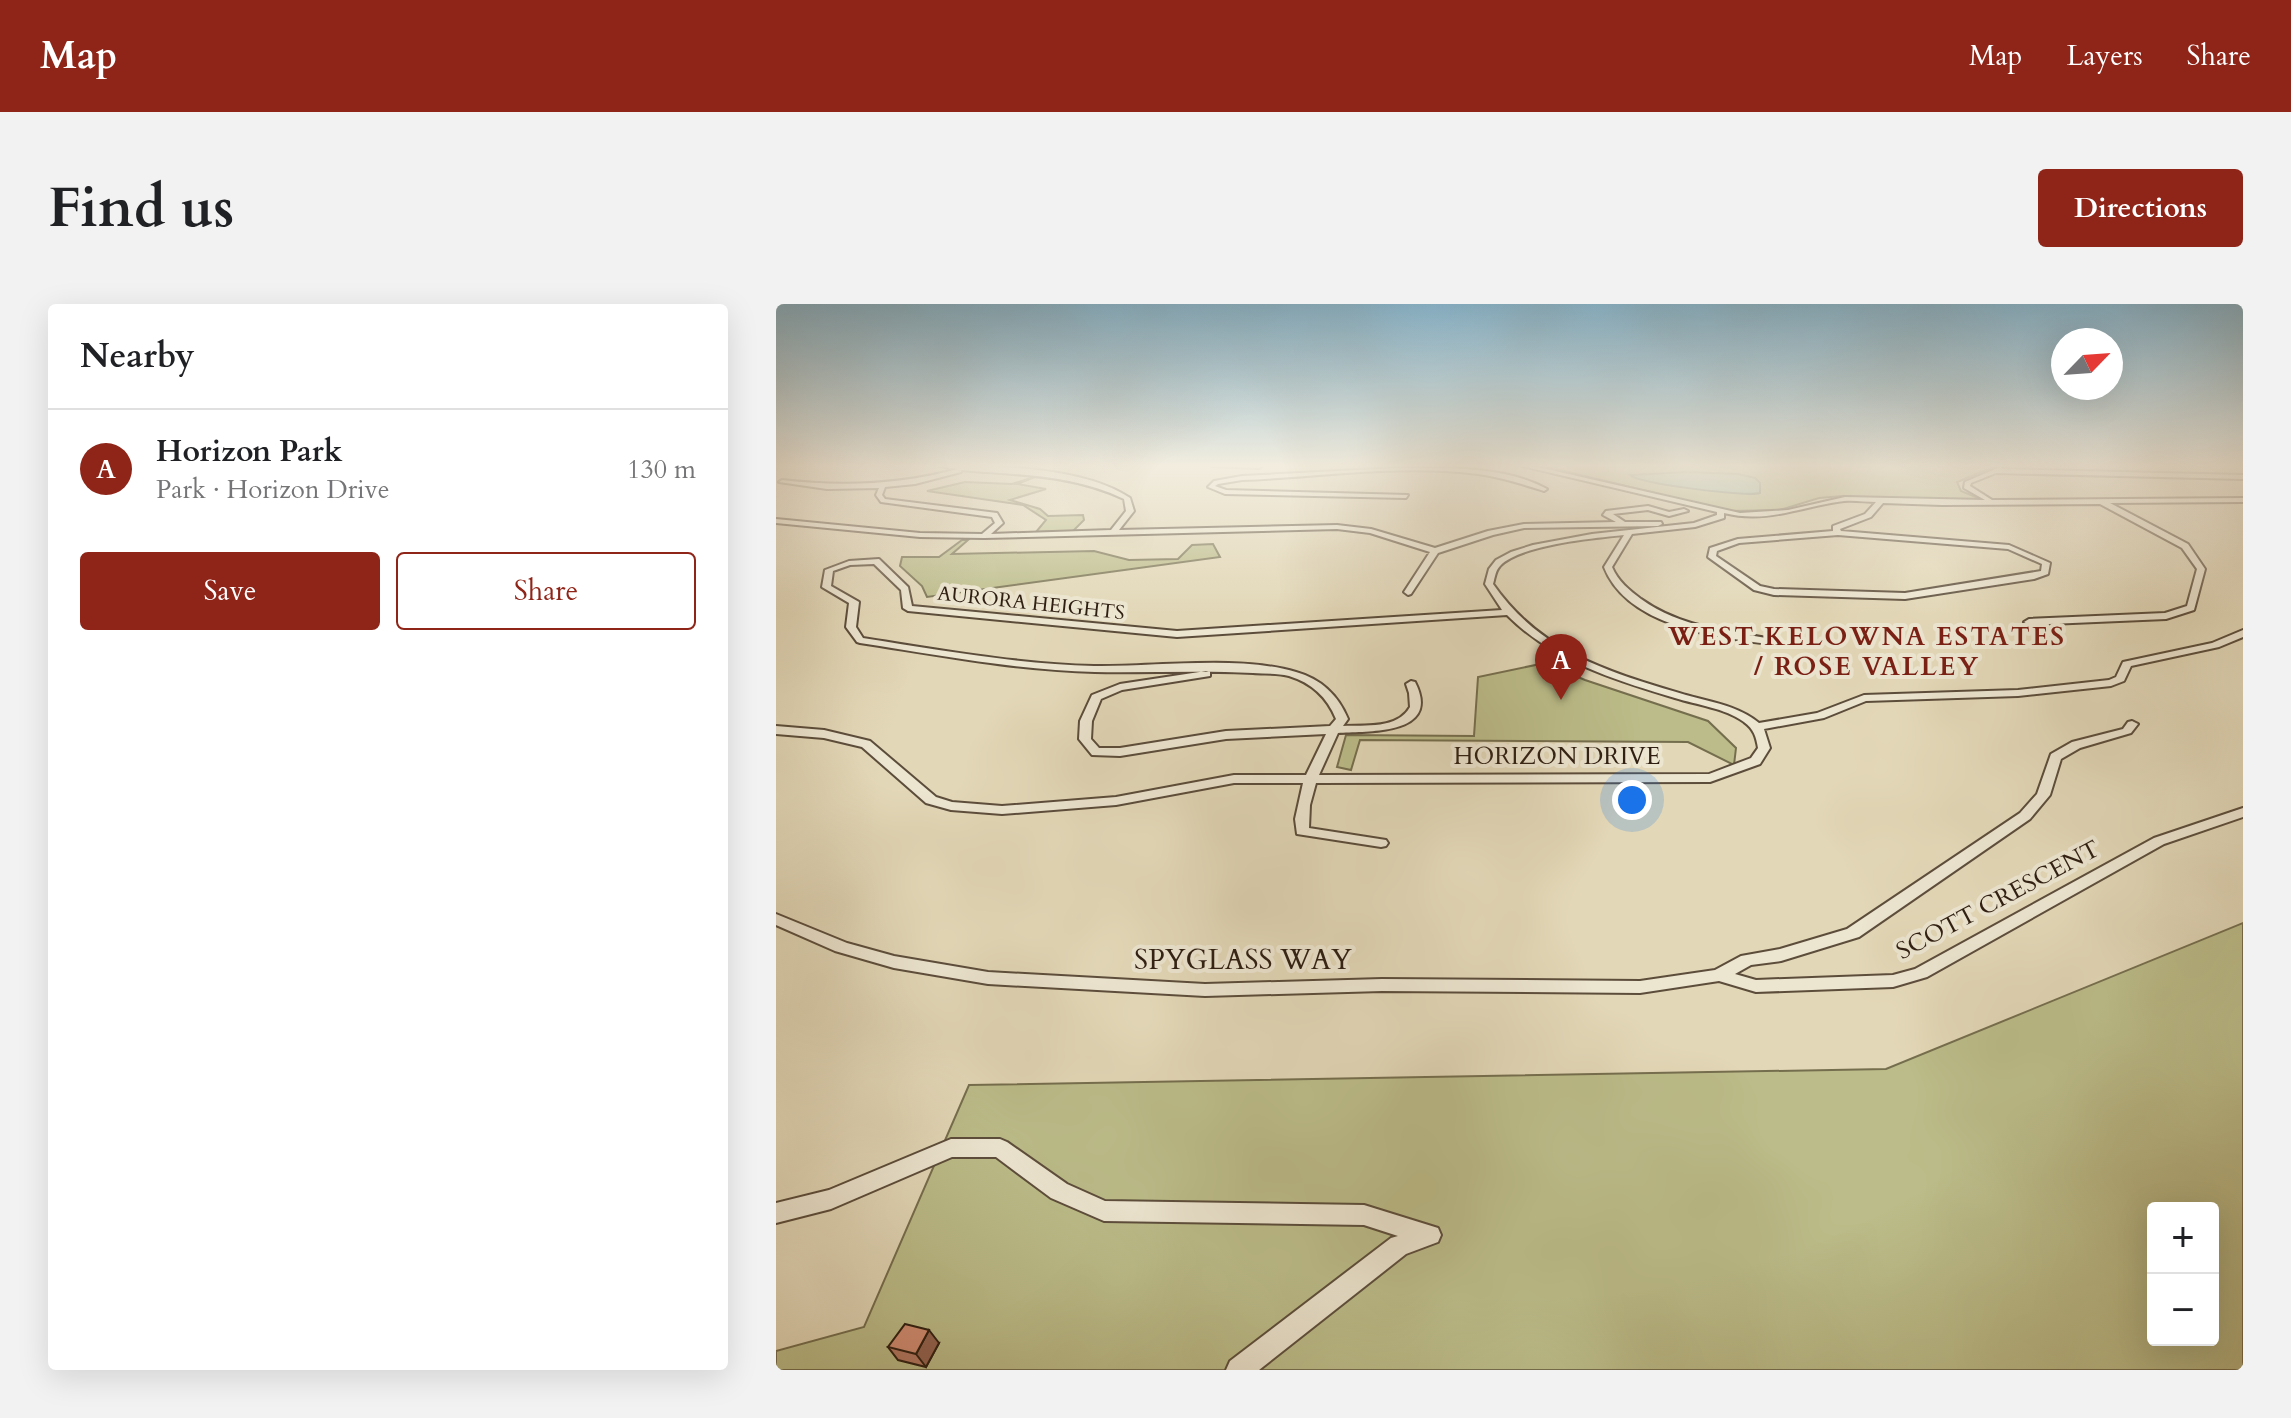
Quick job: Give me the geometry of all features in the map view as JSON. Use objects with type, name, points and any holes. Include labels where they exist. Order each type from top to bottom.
[{"type":"street","points":[[984,536],[999,523],[994,516]]},
{"type":"street","points":[[1113,533],[1126,516]]},
{"type":"street","points":[[1609,516],[1625,528]]},
{"type":"street","points":[[1665,516],[1650,522],[1531,548],[1501,561],[1492,570],[1489,584],[1508,612],[1577,659],[1642,685],[1738,714],[1756,727],[1820,716],[1864,698],[1933,693],[2018,693],[2111,683],[2120,679],[2127,664],[2215,645],[2243,633]]},
{"type":"street","points":[[776,521],[896,533],[984,536],[1337,527],[1371,531],[1435,551],[1503,529],[1670,528],[1712,521],[1721,516]]},
{"type":"street","points":[[1838,533],[1836,528],[1844,523],[1870,516]]},
{"type":"street","points":[[2029,622],[2166,616],[2191,608],[2201,569],[2185,546],[2128,516]]},
{"type":"street","points":[[1650,522],[1670,528]]},
{"type":"street","points":[[1625,528],[1608,567],[1621,588],[1641,604],[1680,628],[1769,641]]},
{"type":"street","points":[[1838,533],[2009,547],[2046,563],[2045,572],[1905,596],[1870,596],[1765,590],[1728,571],[1712,557],[1713,550],[1738,541],[1838,533]]},
{"type":"street","points":[[1408,592],[1435,551]]},
{"type":"street","name":"AURORA HEIGHTS","points":[[1257,669],[1176,666],[1120,670],[1022,665],[860,640],[851,627],[854,602],[826,587],[825,582],[829,570],[837,566],[876,561],[905,589],[908,608],[1144,633],[1243,632],[1508,612]]},
{"type":"street","points":[[1381,843],[1302,831],[1300,821],[1312,779],[1333,729],[1342,719],[1338,703],[1325,688],[1307,678],[1257,669],[1120,687],[1096,697],[1086,721],[1085,739],[1096,752],[1120,752],[1226,735],[1333,729],[1406,722],[1415,712],[1417,696],[1411,684]]},
{"type":"street","points":[[1719,975],[1747,960],[1781,955],[1853,933],[2025,816],[2043,795],[2055,757],[2076,745],[2127,731],[2132,724]]},
{"type":"street","name":"HORIZON DRIVE","points":[[776,730],[824,734],[866,744],[931,800],[951,806],[1045,809],[1116,801],[1234,779],[1710,778],[1756,761],[1764,748],[1756,727]]},
{"type":"street","name":"SCOTT CRESCENT","points":[[1719,975],[1756,986],[1893,981],[1921,973],[2159,841],[2243,812]]},
{"type":"street","name":"SPYGLASS WAY","points":[[776,919],[841,947],[894,962],[988,978],[1058,983],[1205,990],[1382,985],[1640,987],[1719,975]]},
{"type":"street","points":[[776,1213],[831,1199],[951,1148],[1000,1148],[1059,1191],[1104,1211],[1364,1215],[1430,1235],[1399,1246],[1239,1370]]},
{"type":"green space","points":[[1039,516],[1083,516],[1084,520],[1073,531],[1036,532],[1046,520]]},
{"type":"green space","points":[[962,540],[968,540],[952,554],[1094,551],[1129,560],[1178,559],[1192,545],[1213,544],[1220,557],[927,597],[922,586],[900,566],[902,557],[939,557]]},
{"type":"green space","points":[[1545,663],[1585,680],[1708,721],[1736,748],[1734,765],[1688,742],[1360,740],[1351,770],[1337,767],[1346,735],[1474,736],[1478,677]]},
{"type":"green space","points":[[2243,923],[2243,1370],[776,1370],[776,1351],[864,1327],[969,1085],[1886,1069]]},
{"type":"building","points":[[905,1324],[929,1330],[916,1354],[888,1347]]},
{"type":"place","name":"Horizon Park","points":[[1561,700]]},
{"type":"district","name":"WEST KELOWNA ESTATES / ROSE VALLEY","points":[[1867,651]]}]
